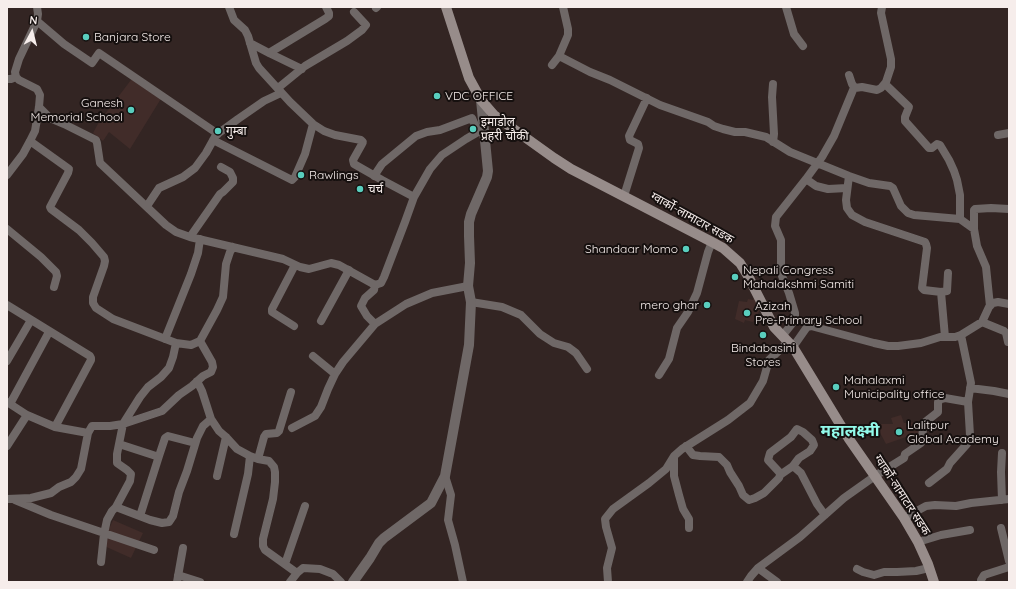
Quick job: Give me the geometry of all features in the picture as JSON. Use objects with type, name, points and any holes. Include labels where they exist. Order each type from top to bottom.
[{"type":"main road","name":"ग्वार्को-लामाटार सडक","points":[[446,7],[469,78],[481,100],[494,115],[571,169],[723,248],[740,263],[774,327],[788,341],[849,439],[904,518],[918,542],[930,568],[934,582]]},
{"type":"street","points":[[7,175],[23,154],[35,130],[40,95],[37,89],[19,80],[16,77],[15,72],[19,59],[37,21],[37,7]]},
{"type":"street","points":[[230,7],[234,20],[245,30],[259,68],[280,90],[313,124],[324,131],[335,135],[362,140],[363,142],[353,162],[374,176],[414,197]]},
{"type":"street","points":[[269,53],[329,16],[326,7]]},
{"type":"street","points":[[552,65],[559,56],[568,33],[563,7]]},
{"type":"street","points":[[786,7],[794,34],[804,46]]},
{"type":"street","points":[[855,88],[866,87],[877,90],[881,88],[888,78],[891,59],[881,13],[882,7]]},
{"type":"street","points":[[147,206],[159,188],[183,177],[195,168],[216,137],[238,119],[280,90],[302,69],[320,57],[348,42],[362,30],[366,25],[354,12]]},
{"type":"street","points":[[37,21],[64,44],[92,63],[99,53],[216,137],[292,180],[295,178],[305,154],[313,124]]},
{"type":"street","points":[[250,43],[302,69]]},
{"type":"street","points":[[559,56],[660,105],[708,122],[714,126],[766,137],[790,152],[849,176],[890,186],[893,188],[904,210],[914,215],[960,218],[974,229]]},
{"type":"street","points":[[848,76],[855,88]]},
{"type":"street","points":[[7,78],[11,79],[16,77]]},
{"type":"street","points":[[773,84],[773,142]]},
{"type":"street","points":[[884,84],[908,106],[909,108],[905,121],[929,148],[932,148],[937,144],[940,145],[949,160],[957,180],[960,194],[960,218]]},
{"type":"street","points":[[788,341],[791,324],[795,319],[795,313],[781,271],[781,240],[775,226],[776,217],[822,157],[834,136],[855,88]]},
{"type":"street","points":[[624,196],[639,148],[638,144],[630,140],[629,136],[647,98]]},
{"type":"street","points":[[353,582],[384,538],[431,503],[445,476],[469,345],[471,302],[468,286],[471,214],[487,177],[488,171],[481,132],[481,100]]},
{"type":"street","points":[[39,107],[50,118],[96,140],[100,163],[166,225],[176,232],[190,237],[283,259],[295,265],[309,269],[331,263],[339,265],[375,285],[381,283],[384,277],[414,197],[430,169],[442,155],[466,139],[481,132]]},
{"type":"street","points":[[374,176],[382,164],[416,136],[427,132],[440,130],[472,118],[481,132]]},
{"type":"street","points":[[998,135],[1009,133]]},
{"type":"street","points":[[30,141],[69,169],[50,207],[79,230],[104,257],[104,266],[93,297],[93,303],[96,308],[113,319],[176,343],[192,345],[200,341],[223,297],[226,264],[233,247]]},
{"type":"street","points":[[190,237],[220,194],[233,182],[230,172],[221,167]]},
{"type":"street","points":[[849,176],[846,200],[847,208],[852,215],[865,222],[899,235],[925,242],[927,248],[922,288],[924,290],[942,292],[947,291],[948,273]]},
{"type":"street","points":[[806,179],[816,186],[828,189],[847,188]]},
{"type":"street","points":[[990,306],[986,267],[977,246],[974,229],[974,210],[976,208],[1009,209]]},
{"type":"street","points":[[7,229],[41,257],[56,272],[57,276],[54,287]]},
{"type":"street","points":[[165,339],[191,274],[198,253],[200,239]]},
{"type":"street","points":[[659,375],[669,359],[677,328],[688,312],[697,292],[712,242]]},
{"type":"street","points":[[294,326],[272,312],[272,309],[295,265]]},
{"type":"street","points":[[321,321],[349,270]]},
{"type":"street","points":[[375,285],[374,290],[365,298],[361,306],[375,324]]},
{"type":"street","points":[[292,428],[315,416],[321,407],[335,374],[343,362],[375,324],[406,304],[432,293],[468,286]]},
{"type":"street","points":[[942,292],[945,337]]},
{"type":"street","points":[[471,302],[502,307],[521,315],[540,334],[554,343],[568,348],[576,353],[587,369]]},
{"type":"street","points":[[608,582],[607,568],[612,548],[605,519],[613,509],[666,469],[674,456],[686,446],[728,420],[750,403],[763,381],[769,360],[788,341],[811,326],[888,346],[921,343],[931,339],[961,335],[982,322],[989,307],[993,303],[998,302],[1009,304]]},
{"type":"street","points":[[8,308],[31,320],[90,356],[91,360],[55,427]]},
{"type":"street","points":[[7,361],[31,320]]},
{"type":"street","points":[[982,322],[1004,331],[1008,342]]},
{"type":"street","points":[[49,332],[9,403],[27,415],[55,427],[88,432]]},
{"type":"street","points":[[929,483],[947,469],[950,463],[967,444],[970,435],[968,402],[971,383],[961,335]]},
{"type":"street","points":[[10,499],[31,498],[51,494],[59,487],[70,482],[76,477],[81,469],[88,432],[92,426],[123,424],[162,411],[202,376],[211,372],[212,362],[200,341]]},
{"type":"street","points":[[101,562],[104,534],[108,520],[130,481],[131,474],[117,464],[116,454],[123,424],[148,387],[161,378],[169,368],[176,343]]},
{"type":"street","points":[[313,356],[335,374]]},
{"type":"street","points":[[197,381],[202,391],[211,419],[219,431],[237,449],[254,457],[269,461],[274,467],[273,499],[263,539],[263,546],[265,550],[297,572]]},
{"type":"street","points":[[970,388],[1009,394]]},
{"type":"street","points":[[234,534],[248,474],[254,457],[266,434],[277,433],[279,431],[291,392]]},
{"type":"street","points":[[747,582],[758,568],[800,537],[844,498],[904,458],[906,454],[920,443],[922,440],[924,423],[937,414],[938,402],[941,399],[945,398],[968,402]]},
{"type":"street","points":[[7,446],[27,415]]},
{"type":"street","points":[[116,507],[150,520],[162,523],[169,522],[173,516],[195,443],[203,426],[211,419]]},
{"type":"street","points":[[686,446],[693,455],[719,457],[727,465],[743,495],[749,500],[764,493],[779,478],[780,475],[793,466],[799,458],[810,451],[814,445],[812,440],[797,429],[791,437],[770,453],[768,460],[780,473],[780,475]]},
{"type":"street","points":[[140,516],[165,438],[168,436],[195,443]]},
{"type":"street","points":[[217,476],[226,437]]},
{"type":"street","points":[[119,444],[159,456]]},
{"type":"street","points":[[904,518],[926,506],[956,506],[1005,500],[1001,472],[1002,453]]},
{"type":"street","points":[[674,456],[674,476],[683,509],[689,519],[689,528]]},
{"type":"street","points":[[793,466],[801,473],[817,504],[825,515]]},
{"type":"street","points":[[445,476],[451,495],[448,520],[463,582]]},
{"type":"street","points":[[10,499],[104,534],[154,550]]},
{"type":"street","points":[[285,564],[305,506]]},
{"type":"street","points":[[1001,528],[1009,561]]},
{"type":"street","points":[[918,542],[941,535],[970,530]]},
{"type":"street","points":[[183,548],[177,579],[200,582]]},
{"type":"street","points":[[981,582],[984,575],[1009,566]]},
{"type":"street","points":[[290,582],[297,572],[303,568],[320,569],[333,574],[341,582]]},
{"type":"street","points":[[758,568],[777,582]]},
{"type":"street","points":[[857,570],[874,575],[884,572],[916,571],[930,568]]},
{"type":"shaded area","name":"Ganesh Memorial School","points":[[134,76],[162,97],[130,149],[109,132],[103,141],[93,133],[99,122]]},
{"type":"shaded area","name":"Azizah Pre-Primary School","points":[[754,298],[761,308],[753,322],[745,320],[744,323],[735,319],[739,301],[747,302],[748,299],[753,300]]},
{"type":"shaded area","name":"Lalitpur Global Academy","points":[[901,415],[904,423],[920,422],[918,438],[906,437],[886,444],[877,427],[881,424],[893,424],[891,418]]},
{"type":"shaded area","points":[[113,520],[143,533],[131,558],[102,545]]},
{"type":"place","name":"Banjara Store","points":[[86,37]]},
{"type":"place","name":"VDC OFFICE","points":[[437,96]]},
{"type":"place","name":"Ganesh Memorial School","points":[[131,110]]},
{"type":"place","name":"इमाडोल प्रहरी चौकी","points":[[473,129]]},
{"type":"place","name":"गुम्बा","points":[[218,131]]},
{"type":"place","name":"Rawlings","points":[[301,175]]},
{"type":"place","name":"चर्च","points":[[360,189]]},
{"type":"place","name":"Shandaar Momo","points":[[686,249]]},
{"type":"place","name":"Nepali Congress Mahalakshmi Samiti","points":[[735,277]]},
{"type":"place","name":"mero ghar","points":[[707,305]]},
{"type":"place","name":"Azizah Pre-Primary School","points":[[747,313]]},
{"type":"place","name":"Bindabasini Stores","points":[[763,335]]},
{"type":"place","name":"Mahalaxmi Municipality office","points":[[836,387]]},
{"type":"place","name":"Lalitpur Global Academy","points":[[899,432]]},
{"type":"district","name":"महालक्ष्मी","points":[[850,431]]}]
